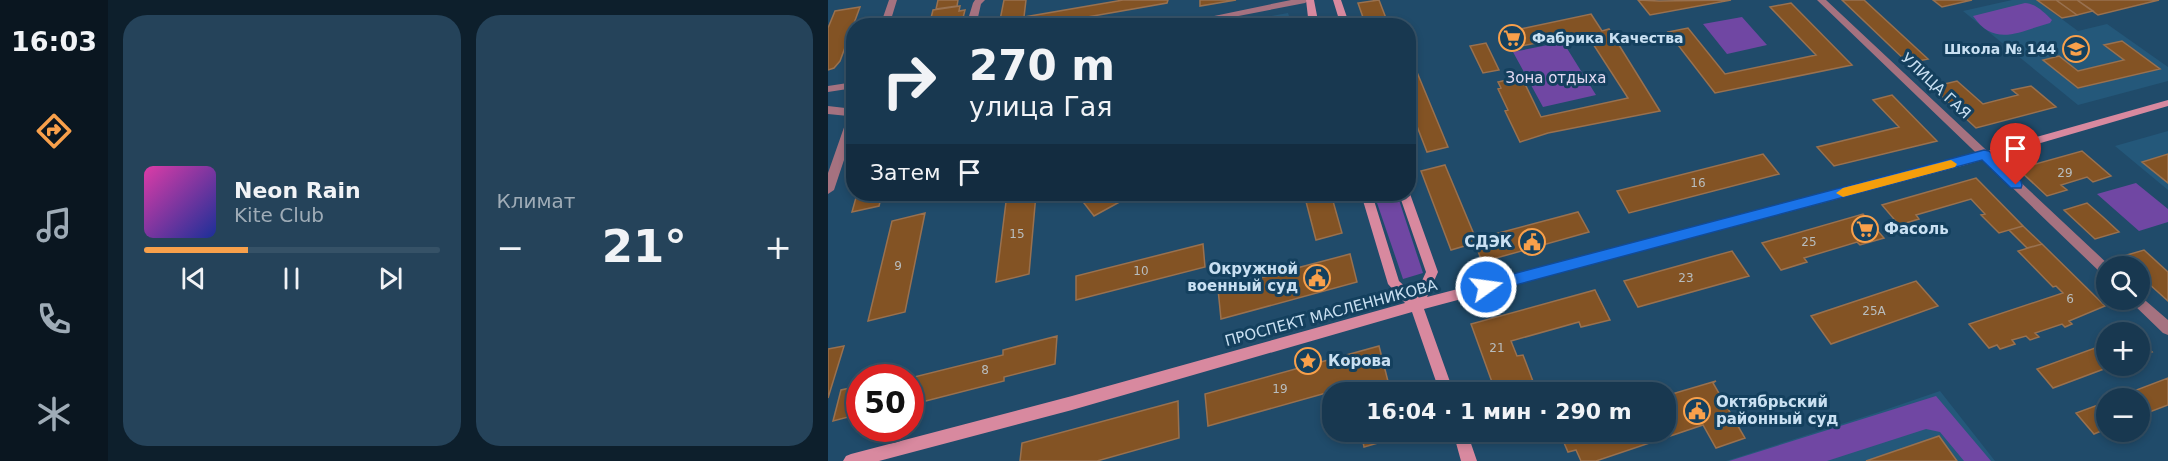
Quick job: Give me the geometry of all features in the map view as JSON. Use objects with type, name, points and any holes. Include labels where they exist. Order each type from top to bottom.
[{"type":"main road","points":[[1307,0],[1312,18]]},
{"type":"main road","points":[[1337,0],[1343,18]]},
{"type":"main road","name":"ПРОСПЕКТ МАСЛЕННИКОВА","points":[[851,461],[1072,403],[1379,315],[2168,103]]},
{"type":"main road","points":[[1368,201],[1394,284],[1418,306],[1442,382]]},
{"type":"main road","points":[[1407,201],[1432,272],[1418,306]]},
{"type":"main road","points":[[1463,442],[1469,461]]},
{"type":"street","points":[[887,18],[893,0]]},
{"type":"street","points":[[973,18],[977,3],[981,0]]},
{"type":"street","points":[[1212,18],[1307,0]]},
{"type":"street","name":"УЛИЦА ГАЯ","points":[[1821,0],[2096,260]]},
{"type":"street","points":[[828,89],[846,86]]},
{"type":"street","points":[[828,110],[846,112]]},
{"type":"street","points":[[828,190],[846,137]]},
{"type":"street","points":[[2148,310],[2168,329]]},
{"type":"shaded area","name":"Школа № 144","points":[[2012,0],[2036,0],[2078,31],[2107,24],[2168,67],[2168,81],[2078,105],[1963,11]]},
{"type":"shaded area","points":[[1288,13],[1290,18],[1261,18]]},
{"type":"shaded area","points":[[2168,131],[2168,190],[2115,146]]},
{"type":"shaded area","points":[[1940,391],[1995,461],[1726,461],[1876,413]]},
{"type":"green space","points":[[2025,3],[2043,12],[2052,20],[2050,23],[2018,33],[1999,34],[1990,32],[1981,26],[1973,16]]},
{"type":"green space","points":[[1742,17],[1767,45],[1727,54],[1703,24]]},
{"type":"green space","name":"Зона отдыха","points":[[1563,42],[1596,95],[1543,107],[1513,52]]},
{"type":"green space","points":[[2136,183],[2168,209],[2168,222],[2139,231],[2097,194]]},
{"type":"green space","points":[[1376,201],[1399,201],[1423,273],[1403,279]]},
{"type":"green space","points":[[1936,396],[1991,461],[1964,461],[1940,432],[1926,429],[1827,461],[1729,461]]},
{"type":"building","points":[[938,0],[958,0],[957,6],[936,9]]},
{"type":"building","points":[[1004,0],[1026,0],[1024,17],[1123,0],[1168,0],[1167,3],[1082,18],[1000,18]]},
{"type":"building","points":[[1200,0],[1236,0],[1200,6]]},
{"type":"building","points":[[1379,0],[1386,18],[1363,18],[1358,3]]},
{"type":"building","points":[[1638,0],[1659,1],[1731,0],[1650,15]]},
{"type":"building","points":[[1842,0],[1864,0],[1928,59],[1908,63]]},
{"type":"building","points":[[1933,0],[1972,0],[1942,7]]},
{"type":"building","points":[[2037,0],[2056,0],[2077,15],[2062,18]]},
{"type":"building","points":[[2056,0],[2077,0],[2093,11],[2077,15]]},
{"type":"building","points":[[2077,0],[2159,0],[2098,15]]},
{"type":"building","points":[[1791,3],[1852,65],[1715,93],[1668,32],[1688,28],[1725,74],[1816,55],[1770,7]]},
{"type":"building","points":[[960,6],[959,11],[965,10],[963,18],[931,18],[933,10]]},
{"type":"building","points":[[860,7],[856,18],[846,18],[846,45],[840,61],[834,68],[828,70],[828,28],[835,11]]},
{"type":"building","points":[[1591,14],[1602,31],[1609,29],[1660,111],[1548,133],[1520,142],[1505,111],[1508,110],[1498,89],[1501,88],[1498,82],[1519,77],[1523,80],[1541,117],[1628,98],[1586,33],[1509,47],[1502,33]]},
{"type":"building","points":[[2122,41],[2160,69],[2078,88],[2043,60],[2059,56],[2078,71],[2124,60],[2104,45]]},
{"type":"building","points":[[1486,43],[1499,70],[1483,73],[1470,46]]},
{"type":"building","points":[[1416,70],[1448,147],[1427,152],[1416,124]]},
{"type":"building","points":[[1957,81],[1983,104],[2018,95],[2012,90],[2031,86],[2056,107],[1976,128],[1932,87]]},
{"type":"building","points":[[1892,95],[1937,141],[1834,166],[1817,147],[1899,127],[1873,100]]},
{"type":"building","points":[[2082,151],[2111,176],[2093,182],[2087,177],[2061,185],[2067,190],[2047,196],[2018,169]]},
{"type":"building","points":[[1763,154],[1779,174],[1629,213],[1617,191]]},
{"type":"building","points":[[2168,154],[2168,183],[2142,162]]},
{"type":"building","points":[[1445,165],[1476,239],[1578,212],[1589,232],[1482,262],[1475,243],[1451,250],[1421,171]]},
{"type":"building","points":[[1976,178],[2023,226],[1999,233],[1981,215],[1985,214],[1971,199],[1916,215],[1919,219],[1899,225],[1882,205]]},
{"type":"building","points":[[855,201],[880,201],[879,206],[852,212]]},
{"type":"building","points":[[1006,201],[1035,201],[1029,274],[996,282]]},
{"type":"building","points":[[1082,201],[1121,201],[1094,216]]},
{"type":"building","points":[[1306,201],[1333,201],[1342,233],[1316,240]]},
{"type":"building","points":[[2087,203],[2119,232],[2095,239],[2064,210]]},
{"type":"building","points":[[925,213],[905,312],[868,321],[892,221]]},
{"type":"building","points":[[1863,214],[1884,238],[1860,245],[1857,242],[1804,258],[1807,262],[1781,270],[1762,243]]},
{"type":"building","points":[[2023,226],[2042,244],[2027,248],[2009,230]]},
{"type":"building","points":[[1203,244],[1205,267],[1076,300],[1076,276]]},
{"type":"building","points":[[2042,244],[2096,297],[2096,310],[2069,321],[2072,324],[2065,327],[2062,324],[2035,333],[2039,337],[2030,340],[2026,336],[2012,340],[2015,344],[2000,349],[1997,345],[1989,348],[1969,324],[2063,293],[2056,286],[2053,287],[2018,251]]},
{"type":"building","points":[[2144,250],[2168,272],[2168,301],[2150,285],[2150,256],[2123,256]]},
{"type":"building","points":[[1732,251],[1749,276],[1638,307],[1624,281]]},
{"type":"building","points":[[1350,254],[1357,282],[1221,319],[1218,289],[1272,275],[1271,268],[1293,263],[1293,269]]},
{"type":"building","points":[[1916,281],[1938,306],[1831,344],[1811,316]]},
{"type":"building","points":[[1595,290],[1610,320],[1581,327],[1579,322],[1511,341],[1517,356],[1523,355],[1533,382],[1492,382],[1471,324]]},
{"type":"building","points":[[1057,336],[1055,364],[1004,377],[1004,381],[924,401],[924,375],[1003,355],[1003,350]]},
{"type":"building","points":[[844,346],[828,398],[828,349]]},
{"type":"building","points":[[1379,346],[1388,382],[1322,382],[1322,394],[1208,426],[1205,394]]},
{"type":"building","points":[[2096,348],[2096,372],[2053,388],[2037,369]]},
{"type":"building","points":[[2168,378],[2168,405],[2150,412],[2150,388],[2142,388]]},
{"type":"building","name":"Октябрьский районный суд","points":[[1716,381],[1713,383],[1745,438],[1716,448],[1703,425],[1676,434],[1676,393]]},
{"type":"building","points":[[846,389],[846,418],[833,421],[841,390]]},
{"type":"building","points":[[1178,401],[1179,438],[1097,461],[1020,461],[1022,443]]},
{"type":"building","points":[[2096,406],[2096,433],[2094,434],[2076,413]]},
{"type":"building","points":[[1939,436],[1957,461],[1866,461]]},
{"type":"building","points":[[1363,442],[1381,442],[1364,447]]},
{"type":"building","name":"Октябрьский районный суд","points":[[1564,442],[1652,442],[1596,461],[1581,461],[1576,450],[1568,452]]},
{"type":"slow traffic","points":[[1843,193],[1951,164]]},
{"type":"place","name":"Фабрика Качества","points":[[1512,38]]},
{"type":"place","name":"Школа № 144","points":[[2076,49]]},
{"type":"place","name":"Фасоль","points":[[1865,229]]},
{"type":"place","name":"СДЭК","points":[[1532,242]]},
{"type":"place","name":"Окружной военный суд","points":[[1317,278]]},
{"type":"place","name":"Корова","points":[[1308,361]]},
{"type":"place","name":"Октябрьский районный суд","points":[[1697,411]]},
{"type":"route","points":[[1486,287],[1618,254],[1984,154],[2016,185]]}]
